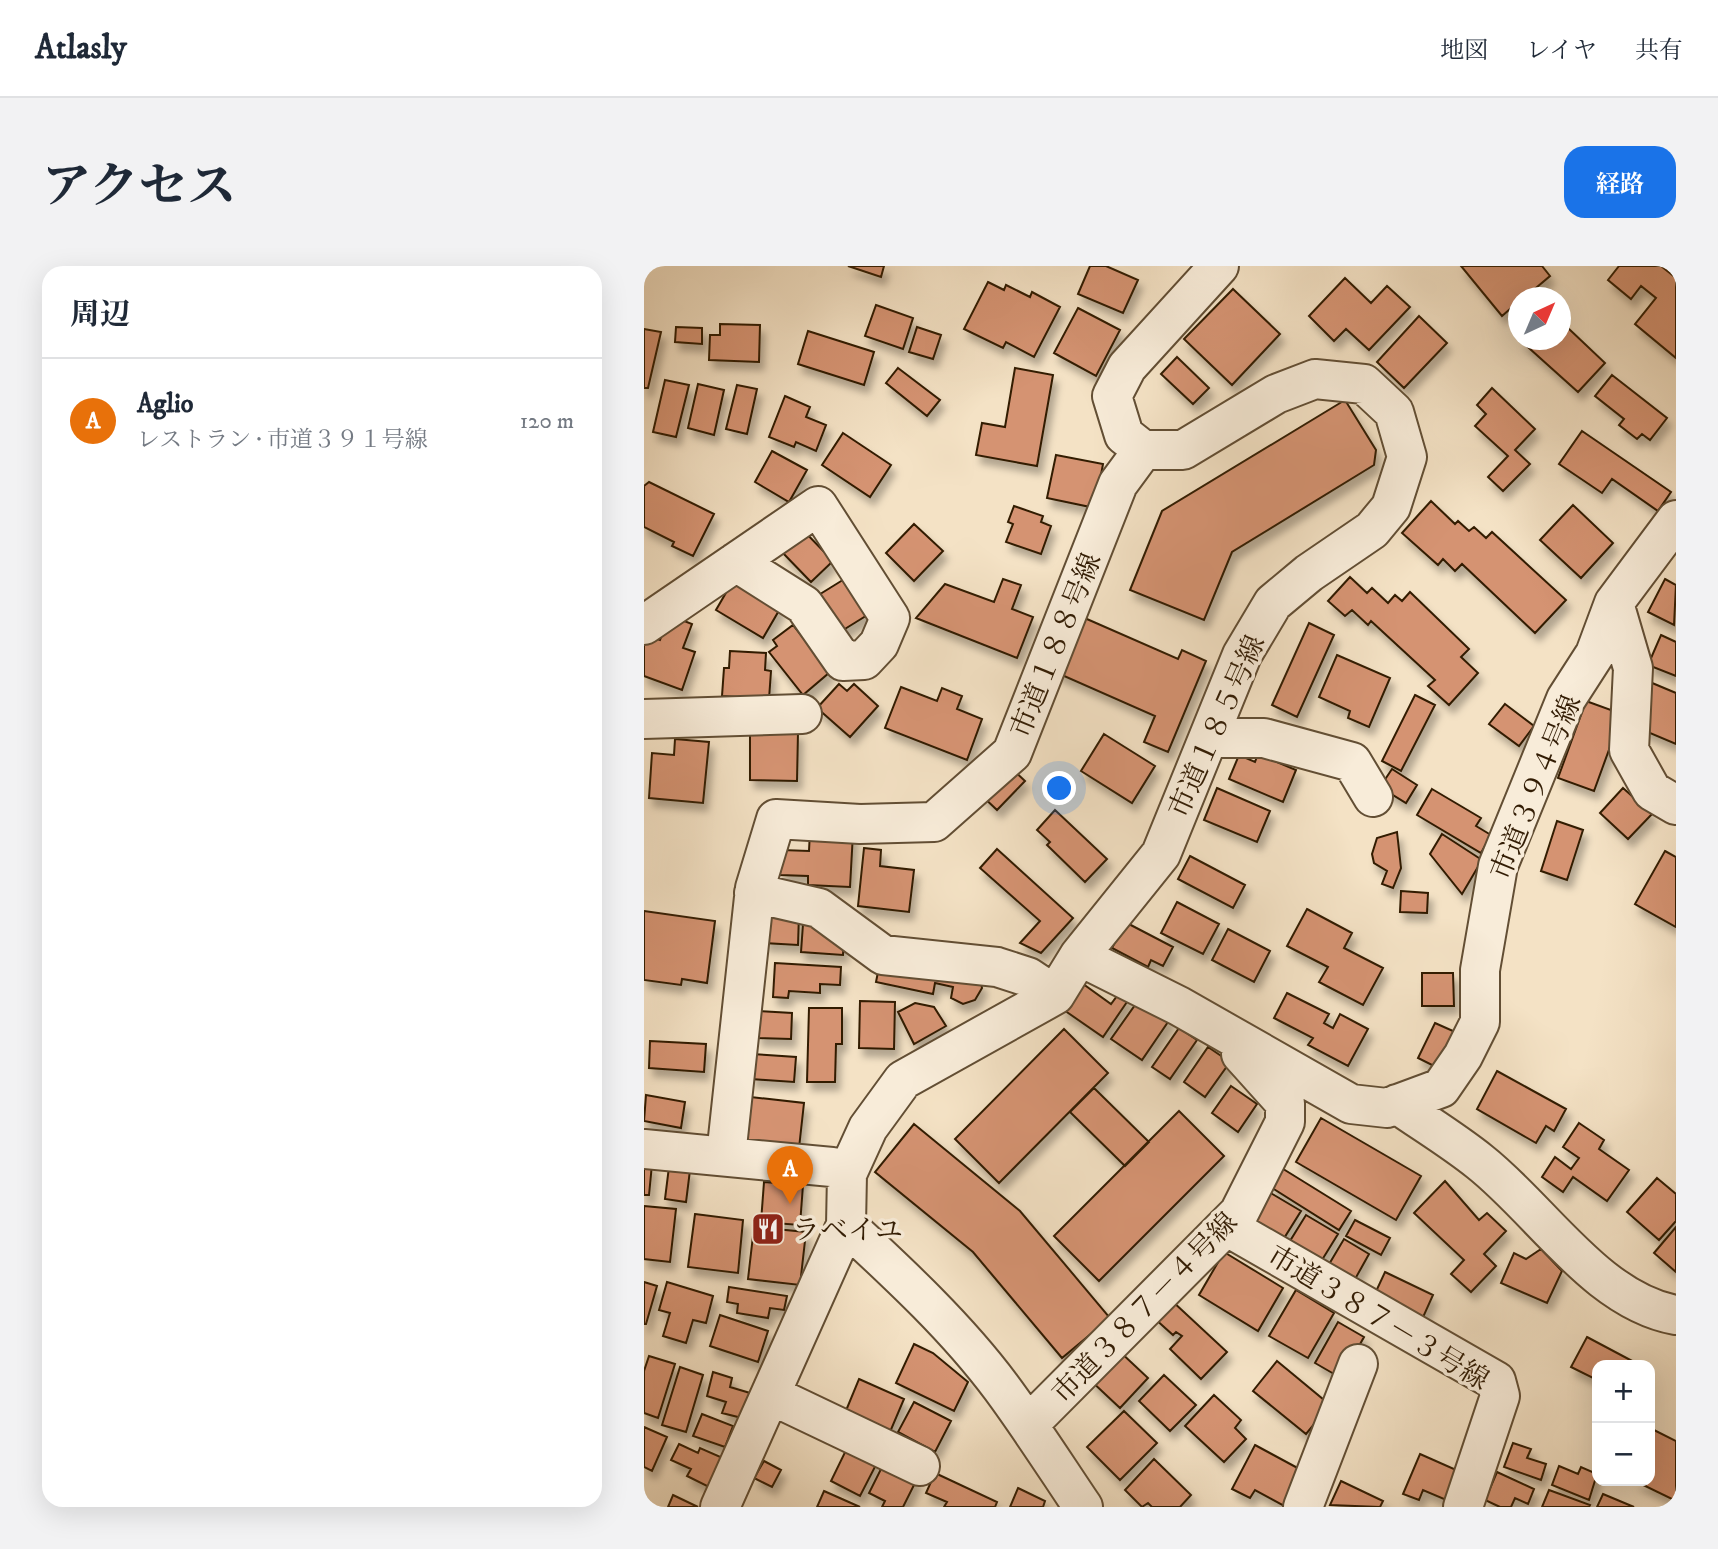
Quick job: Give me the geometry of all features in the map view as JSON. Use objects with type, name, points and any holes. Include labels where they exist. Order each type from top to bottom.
[{"type":"street","points":[[1143,450],[1124,435],[1112,396],[1127,367],[1219,266]]},
{"type":"street","name":"市道１８５号線","points":[[846,1225],[847,1174],[868,1128],[903,1080],[1055,995],[1079,956],[1161,854],[1242,655],[1273,603],[1309,573],[1372,530],[1391,507],[1407,457],[1394,412],[1364,384],[1315,379],[1276,394],[1183,450],[1143,450]]},
{"type":"street","name":"市道１８８号線","points":[[726,1156],[754,892],[776,819],[860,824],[934,822],[1012,754],[1118,484],[1143,450]]},
{"type":"street","name":"市道３９４号線","points":[[1079,956],[1179,1006],[1351,1104],[1387,1108],[1441,1088],[1464,1056],[1480,1022],[1480,970],[1498,866],[1566,699],[1595,654],[1614,603],[1676,520]]},
{"type":"street","points":[[644,625],[736,562]]},
{"type":"street","points":[[1614,603],[1633,668],[1629,750],[1652,791],[1676,805]]},
{"type":"street","points":[[644,719],[802,714]]},
{"type":"street","points":[[1210,738],[1264,738],[1352,762],[1373,797]]},
{"type":"street","points":[[754,892],[819,908],[883,955],[997,967],[1028,976],[1055,995]]},
{"type":"street","name":"市道３８７－４号線","points":[[1028,1426],[1238,1213],[1286,1122],[1285,1103],[1241,1056],[1240,1041]]},
{"type":"street","points":[[1397,1104],[1481,1163],[1599,1276],[1624,1295],[1653,1311],[1676,1315]]},
{"type":"street","points":[[644,1149],[832,1167],[847,1174]]},
{"type":"street","points":[[720,1507],[846,1225],[965,1343],[1028,1426],[1083,1507]]},
{"type":"street","name":"市道３８７－３号線","points":[[1226,1226],[1496,1381],[1500,1396],[1464,1507]]},
{"type":"street","points":[[1303,1507],[1358,1364]]},
{"type":"street","points":[[771,1395],[920,1466]]},
{"type":"building","points":[[848,266],[884,266],[881,277]]},
{"type":"building","points":[[1090,266],[1106,266],[1138,280],[1123,313],[1078,294]]},
{"type":"building","points":[[1461,266],[1542,266],[1550,276],[1537,287],[1508,287],[1508,311],[1502,316]]},
{"type":"building","points":[[1619,266],[1661,266],[1676,278],[1676,358],[1635,324],[1656,298],[1641,286],[1631,299],[1608,280]]},
{"type":"building","points":[[1345,278],[1371,303],[1387,286],[1410,307],[1369,350],[1346,329],[1334,341],[1309,316]]},
{"type":"building","points":[[988,282],[1004,290],[1006,285],[1030,297],[1032,292],[1060,307],[1034,357],[1006,342],[1003,348],[964,329]]},
{"type":"building","points":[[1233,289],[1280,334],[1232,385],[1184,339]]},
{"type":"building","points":[[876,305],[913,318],[903,349],[865,336]]},
{"type":"building","points":[[1078,308],[1120,330],[1096,376],[1054,353]]},
{"type":"building","points":[[1419,316],[1447,343],[1404,388],[1377,362]]},
{"type":"building","points":[[720,324],[760,325],[759,362],[709,360],[710,335],[720,335]]},
{"type":"building","points":[[676,327],[702,328],[702,344],[675,342]]},
{"type":"building","points":[[917,327],[941,335],[933,359],[909,352]]},
{"type":"building","points":[[644,329],[661,332],[648,388],[644,388]]},
{"type":"building","points":[[808,331],[874,352],[864,385],[798,364]]},
{"type":"building","points":[[1571,331],[1605,363],[1578,392],[1531,350],[1571,350]]},
{"type":"building","points":[[1177,357],[1209,388],[1193,404],[1161,374]]},
{"type":"building","points":[[898,368],[940,400],[927,416],[886,383]]},
{"type":"building","points":[[1015,368],[1053,375],[1037,466],[976,455],[982,423],[1005,427]]},
{"type":"building","points":[[1612,375],[1667,418],[1650,440],[1642,434],[1637,439],[1619,425],[1624,419],[1595,396]]},
{"type":"building","points":[[665,380],[689,385],[676,437],[653,432]]},
{"type":"building","points":[[698,384],[724,390],[714,435],[688,428]]},
{"type":"building","points":[[737,385],[757,389],[747,434],[726,429]]},
{"type":"building","points":[[1492,388],[1535,429],[1515,450],[1530,464],[1503,491],[1488,477],[1508,456],[1475,426],[1486,414],[1477,405]]},
{"type":"building","points":[[785,396],[810,407],[806,417],[826,425],[816,451],[796,442],[794,447],[769,437]]},
{"type":"building","points":[[1345,400],[1376,450],[1374,465],[1232,552],[1204,620],[1130,590],[1162,511]]},
{"type":"building","points":[[1582,431],[1671,492],[1658,511],[1612,479],[1602,493],[1559,464]]},
{"type":"building","points":[[843,433],[891,465],[870,497],[822,465]]},
{"type":"building","points":[[772,451],[807,470],[789,502],[755,482]]},
{"type":"building","points":[[1056,455],[1103,464],[1095,508],[1047,498]]},
{"type":"building","points":[[649,482],[714,514],[693,556],[672,546],[674,542],[644,527],[644,486]]},
{"type":"building","points":[[1431,501],[1455,524],[1458,521],[1469,531],[1474,527],[1486,538],[1492,532],[1566,600],[1535,633],[1462,564],[1455,571],[1443,559],[1438,565],[1402,533]]},
{"type":"building","points":[[1573,505],[1613,543],[1581,578],[1540,540]]},
{"type":"building","points":[[1014,506],[1043,516],[1041,522],[1051,526],[1041,554],[1006,542],[1013,524],[1008,522]]},
{"type":"building","points":[[914,524],[943,551],[914,581],[886,553]]},
{"type":"building","points":[[802,529],[833,561],[811,582],[780,550]]},
{"type":"building","points":[[1350,577],[1367,593],[1372,588],[1388,603],[1395,595],[1402,601],[1410,592],[1469,649],[1461,657],[1478,673],[1449,705],[1428,686],[1435,680],[1371,621],[1368,625],[1352,610],[1345,616],[1328,601]]},
{"type":"building","points":[[846,578],[869,614],[840,632],[817,596]]},
{"type":"building","points":[[734,579],[781,607],[763,638],[716,610]]},
{"type":"building","points":[[1003,579],[1021,585],[1012,609],[1033,617],[1017,658],[916,618],[945,584],[994,602]]},
{"type":"building","points":[[1665,579],[1676,585],[1674,625],[1648,612]]},
{"type":"building","points":[[669,615],[692,624],[683,648],[695,652],[682,690],[644,676],[644,634],[660,640]]},
{"type":"building","points":[[1080,616],[1178,659],[1182,650],[1206,661],[1168,752],[1144,742],[1155,716],[1055,672]]},
{"type":"building","points":[[1309,623],[1334,635],[1297,717],[1272,705]]},
{"type":"building","points":[[793,625],[830,672],[803,695],[769,652],[777,646],[773,640]]},
{"type":"building","points":[[1661,635],[1676,642],[1676,676],[1648,665]]},
{"type":"building","points":[[730,651],[766,653],[765,670],[771,671],[769,699],[722,696],[724,668],[729,668]]},
{"type":"building","points":[[1337,655],[1390,678],[1369,727],[1348,718],[1350,711],[1319,697]]},
{"type":"building","points":[[1645,680],[1676,693],[1676,744],[1638,728]]},
{"type":"building","points":[[839,684],[847,691],[854,684],[878,706],[850,737],[817,708]]},
{"type":"building","points":[[901,687],[937,701],[942,688],[962,696],[957,709],[982,719],[967,760],[885,728]]},
{"type":"building","points":[[1415,695],[1435,705],[1401,771],[1382,761]]},
{"type":"building","points":[[1586,701],[1622,714],[1594,791],[1558,778]]},
{"type":"building","points":[[1505,704],[1534,726],[1519,746],[1489,724]]},
{"type":"building","points":[[750,731],[798,732],[797,781],[750,780]]},
{"type":"building","points":[[1104,734],[1155,766],[1132,803],[1081,771]]},
{"type":"building","points":[[675,739],[709,742],[703,803],[649,798],[652,753],[674,755]]},
{"type":"building","points":[[1258,754],[1296,770],[1283,802],[1229,779],[1239,755],[1255,762]]},
{"type":"building","points":[[1008,765],[1025,781],[997,810],[980,794]]},
{"type":"building","points":[[1392,769],[1417,785],[1406,803],[1380,787]]},
{"type":"building","points":[[1217,788],[1270,811],[1257,842],[1204,820]]},
{"type":"building","points":[[1623,788],[1652,814],[1628,839],[1600,813]]},
{"type":"building","points":[[1432,789],[1481,818],[1476,826],[1491,835],[1481,853],[1417,815]]},
{"type":"building","points":[[1055,810],[1107,859],[1085,882],[1047,845],[1050,842],[1037,830]]},
{"type":"building","points":[[1557,821],[1583,830],[1567,880],[1541,871]]},
{"type":"building","points":[[810,831],[853,833],[850,887],[808,885],[808,876],[780,875],[782,850],[809,851]]},
{"type":"building","points":[[1397,832],[1401,868],[1393,888],[1382,884],[1387,871],[1374,863],[1372,854],[1377,838]]},
{"type":"building","points":[[1442,834],[1482,860],[1462,894],[1430,854]]},
{"type":"building","points":[[864,848],[881,850],[880,866],[914,870],[909,912],[858,906]]},
{"type":"building","points":[[997,849],[1073,918],[1041,953],[1020,943],[1040,921],[980,868]]},
{"type":"building","points":[[1665,851],[1676,857],[1676,927],[1635,904]]},
{"type":"building","points":[[1190,856],[1245,885],[1233,908],[1178,879]]},
{"type":"building","points":[[1401,891],[1428,893],[1427,913],[1400,912]]},
{"type":"building","points":[[1177,902],[1219,924],[1203,954],[1161,933]]},
{"type":"building","points":[[1307,909],[1352,933],[1344,948],[1383,968],[1363,1005],[1319,982],[1328,967],[1287,946]]},
{"type":"building","points":[[644,911],[715,921],[707,983],[682,979],[681,985],[644,980]]},
{"type":"building","points":[[766,912],[799,914],[798,945],[764,943]]},
{"type":"building","points":[[1125,922],[1173,947],[1163,966],[1151,960],[1148,967],[1112,948]]},
{"type":"building","points":[[803,924],[825,925],[824,936],[844,937],[843,955],[801,952]]},
{"type":"building","points":[[1228,929],[1270,951],[1254,982],[1212,960]]},
{"type":"building","points":[[881,957],[981,982],[982,988],[975,1000],[963,1004],[951,998],[953,987],[935,983],[933,994],[876,982]]},
{"type":"building","points":[[775,963],[841,967],[840,985],[820,984],[820,993],[789,991],[788,998],[773,997]]},
{"type":"building","points":[[1422,973],[1453,973],[1454,1006],[1422,1006]]},
{"type":"building","points":[[1079,981],[1111,1004],[1120,992],[1129,999],[1103,1037],[1061,1008]]},
{"type":"building","points":[[1287,993],[1329,1014],[1324,1023],[1333,1028],[1340,1014],[1368,1029],[1348,1066],[1308,1045],[1313,1038],[1274,1018]]},
{"type":"building","points":[[1140,998],[1170,1019],[1142,1060],[1111,1039]]},
{"type":"building","points":[[860,1001],[895,1002],[894,1049],[859,1048]]},
{"type":"building","points":[[915,1003],[934,1007],[946,1026],[914,1044],[898,1012]]},
{"type":"building","points":[[809,1008],[842,1008],[842,1044],[836,1044],[835,1082],[807,1082]]},
{"type":"building","points":[[758,1011],[792,1013],[791,1039],[757,1038]]},
{"type":"building","points":[[1435,1023],[1462,1035],[1444,1071],[1418,1058]]},
{"type":"building","points":[[1179,1028],[1197,1040],[1170,1079],[1152,1067]]},
{"type":"building","points":[[1064,1029],[1108,1073],[999,1183],[955,1139]]},
{"type":"building","points":[[650,1041],[706,1044],[704,1072],[649,1068]]},
{"type":"building","points":[[1208,1047],[1230,1062],[1205,1097],[1184,1082]]},
{"type":"building","points":[[752,1054],[796,1057],[794,1082],[751,1079]]},
{"type":"building","points":[[1497,1071],[1566,1109],[1554,1131],[1546,1126],[1536,1143],[1477,1109]]},
{"type":"building","points":[[1231,1086],[1257,1104],[1238,1132],[1212,1113]]},
{"type":"building","points":[[1094,1088],[1149,1142],[1125,1166],[1070,1112]]},
{"type":"building","points":[[646,1095],[685,1102],[681,1128],[644,1121]]},
{"type":"building","points":[[742,1096],[804,1103],[799,1148],[738,1141]]},
{"type":"building","points":[[1179,1111],[1224,1156],[1099,1281],[1054,1236]]},
{"type":"building","points":[[1321,1118],[1421,1176],[1396,1220],[1296,1162]]},
{"type":"building","points":[[1579,1123],[1604,1140],[1599,1149],[1629,1170],[1607,1201],[1573,1177],[1563,1192],[1542,1177],[1555,1157],[1571,1169],[1579,1158],[1563,1147]]},
{"type":"building","points":[[914,1124],[1020,1211],[1110,1318],[1062,1358],[973,1252],[875,1172]]},
{"type":"building","points":[[644,1163],[652,1164],[649,1195],[644,1195]]},
{"type":"building","points":[[669,1167],[690,1170],[686,1202],[665,1199]]},
{"type":"building","points":[[1280,1167],[1351,1211],[1339,1230],[1269,1186]]},
{"type":"building","points":[[1657,1178],[1676,1194],[1676,1221],[1659,1240],[1627,1212]]},
{"type":"building","points":[[1445,1181],[1479,1220],[1487,1213],[1506,1231],[1484,1254],[1496,1266],[1471,1292],[1451,1274],[1464,1260],[1414,1213]]},
{"type":"building","points":[[764,1182],[803,1185],[800,1225],[761,1222]]},
{"type":"building","points":[[1269,1192],[1301,1211],[1281,1243],[1250,1223]]},
{"type":"building","points":[[644,1206],[676,1209],[670,1262],[644,1259]]},
{"type":"building","points":[[695,1214],[743,1220],[738,1273],[688,1267]]},
{"type":"building","points":[[1306,1215],[1338,1234],[1322,1260],[1290,1241]]},
{"type":"building","points":[[1355,1220],[1390,1238],[1381,1255],[1346,1236]]},
{"type":"building","points":[[754,1227],[806,1232],[800,1285],[748,1279]]},
{"type":"building","points":[[1676,1227],[1676,1272],[1654,1253]]},
{"type":"building","points":[[1344,1239],[1369,1254],[1354,1281],[1328,1266]]},
{"type":"building","points":[[1541,1249],[1562,1271],[1547,1303],[1501,1283],[1514,1253],[1526,1259]]},
{"type":"building","points":[[1224,1252],[1283,1288],[1258,1331],[1199,1295]]},
{"type":"building","points":[[1385,1272],[1433,1295],[1420,1324],[1372,1300]]},
{"type":"building","points":[[644,1282],[657,1286],[646,1324],[644,1324]]},
{"type":"building","points":[[667,1282],[713,1296],[706,1323],[693,1320],[686,1343],[663,1336],[670,1313],[659,1310]]},
{"type":"building","points":[[729,1287],[787,1296],[784,1310],[770,1308],[768,1318],[737,1313],[738,1304],[727,1302]]},
{"type":"building","points":[[1296,1290],[1334,1313],[1308,1358],[1269,1336]]},
{"type":"building","points":[[1171,1300],[1227,1352],[1201,1379],[1170,1349],[1182,1336],[1176,1332],[1173,1335],[1154,1318]]},
{"type":"building","points":[[720,1315],[768,1331],[758,1362],[710,1346]]},
{"type":"building","points":[[1338,1322],[1364,1337],[1341,1378],[1315,1363]]},
{"type":"building","points":[[1587,1337],[1630,1360],[1592,1360],[1592,1378],[1571,1367]]},
{"type":"building","points":[[914,1344],[933,1353],[968,1382],[954,1411],[896,1383]]},
{"type":"building","points":[[1117,1349],[1148,1378],[1120,1408],[1089,1379]]},
{"type":"building","points":[[649,1356],[675,1364],[658,1418],[644,1413],[644,1371]]},
{"type":"building","points":[[1277,1361],[1330,1405],[1306,1434],[1253,1391]]},
{"type":"building","points":[[680,1367],[703,1375],[686,1432],[662,1425]]},
{"type":"building","points":[[713,1372],[732,1378],[730,1387],[750,1393],[742,1418],[722,1413],[726,1402],[707,1396]]},
{"type":"building","points":[[1164,1375],[1196,1405],[1170,1431],[1139,1401]]},
{"type":"building","points":[[859,1379],[904,1399],[890,1432],[845,1413]]},
{"type":"building","points":[[1214,1395],[1241,1420],[1235,1428],[1246,1439],[1224,1462],[1185,1426]]},
{"type":"building","points":[[914,1402],[951,1421],[935,1452],[898,1432]]},
{"type":"building","points":[[1124,1411],[1157,1443],[1120,1480],[1087,1447]]},
{"type":"building","points":[[702,1414],[733,1426],[725,1447],[693,1436]]},
{"type":"building","points":[[644,1427],[667,1437],[652,1471],[644,1467]]},
{"type":"building","points":[[1655,1430],[1676,1441],[1676,1501],[1645,1486],[1655,1486]]},
{"type":"building","points":[[1513,1443],[1531,1449],[1527,1458],[1546,1464],[1541,1480],[1504,1467]]},
{"type":"building","points":[[679,1444],[698,1453],[700,1448],[725,1459],[711,1488],[687,1476],[691,1469],[671,1460]]},
{"type":"building","points":[[849,1444],[879,1459],[860,1496],[831,1481]]},
{"type":"building","points":[[1255,1445],[1305,1472],[1286,1507],[1255,1490],[1250,1498],[1232,1489]]},
{"type":"building","points":[[1420,1454],[1463,1473],[1451,1502],[1423,1490],[1419,1500],[1403,1494]]},
{"type":"building","points":[[1154,1459],[1191,1495],[1180,1507],[1152,1507],[1148,1503],[1142,1507],[1125,1490]]},
{"type":"building","points":[[764,1461],[781,1470],[772,1487],[754,1478]]},
{"type":"building","points":[[884,1463],[917,1479],[903,1507],[882,1507],[885,1501],[869,1493]]},
{"type":"building","points":[[1559,1466],[1578,1474],[1581,1467],[1592,1472],[1593,1486],[1589,1500],[1552,1485]]},
{"type":"building","points":[[1497,1472],[1534,1489],[1528,1504],[1515,1498],[1511,1507],[1500,1507],[1485,1500]]},
{"type":"building","points":[[935,1473],[997,1502],[995,1507],[944,1507],[947,1502],[926,1493]]},
{"type":"building","points":[[1341,1481],[1383,1501],[1380,1507],[1330,1505]]},
{"type":"building","points":[[1018,1488],[1045,1501],[1043,1507],[1010,1507]]},
{"type":"building","points":[[1549,1490],[1590,1505],[1542,1507]]},
{"type":"building","points":[[824,1491],[860,1507],[817,1507]]},
{"type":"building","points":[[1603,1494],[1634,1507],[1597,1507]]},
{"type":"building","points":[[673,1495],[698,1507],[668,1507]]},
{"type":"place","name":"Aglio","points":[[790,1204]]},
{"type":"place","name":"ラベイユ","points":[[768,1229]]}]
